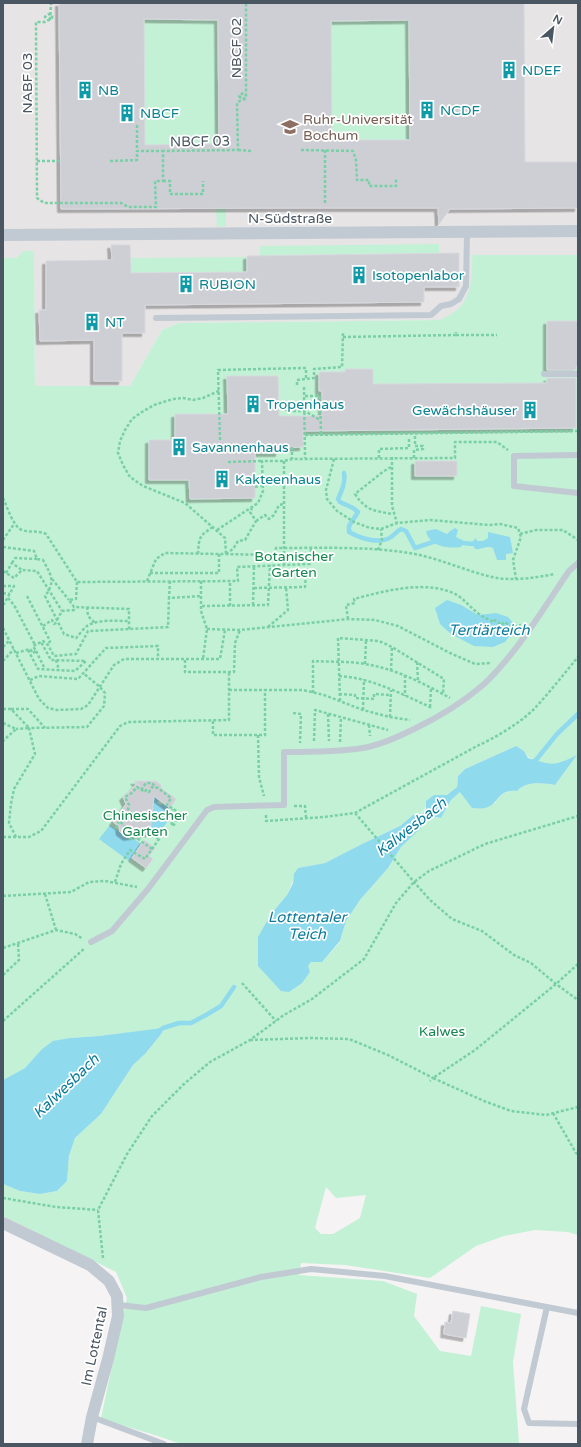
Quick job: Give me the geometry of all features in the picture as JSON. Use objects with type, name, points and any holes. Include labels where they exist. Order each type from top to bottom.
[{"type":"street","name":"N-Südstraße","points":[[3,235],[578,231]]},
{"type":"street","name":"Im Lottental","points":[[3,1223],[90,1265],[103,1275],[114,1288],[117,1296],[118,1316],[92,1416],[87,1444]]},
{"type":"lane","points":[[156,318],[431,315],[441,306],[451,304],[459,299],[466,286],[467,232]]},
{"type":"lane","points":[[544,374],[578,374]]},
{"type":"lane","points":[[578,455],[514,456],[514,486],[578,493]]},
{"type":"lane","points":[[91,942],[112,931],[148,889],[207,810],[214,807],[284,805],[284,752],[335,752],[364,748],[395,739],[444,714],[460,703],[482,685],[504,663],[569,571],[578,563]]},
{"type":"lane","points":[[118,1305],[146,1308],[261,1277],[311,1269],[385,1276],[578,1313]]},
{"type":"lane","points":[[547,1307],[524,1409],[529,1422],[578,1424]]},
{"type":"lane","points":[[92,1416],[164,1444]]},
{"type":"path","name":"NBCF 02","points":[[237,103],[245,99],[246,95],[243,93],[239,96],[242,99],[246,98],[246,93],[246,82],[246,3]]},
{"type":"path","name":"NABF 03","points":[[51,4],[51,19],[45,22],[36,22],[37,198],[44,203],[121,203],[128,207],[156,207],[155,181],[163,181]]},
{"type":"path","name":"NBCF 03","points":[[237,103],[238,150]]},
{"type":"path","points":[[110,160],[137,160],[137,125]]},
{"type":"path","name":"NBCF 03","points":[[137,151],[252,150]]},
{"type":"path","points":[[301,150],[353,151],[356,160],[357,180],[369,180],[370,186],[396,186],[396,178]]},
{"type":"path","points":[[325,150],[325,204]]},
{"type":"path","name":"NBCF 03","points":[[163,151],[163,181]]},
{"type":"path","points":[[37,161],[60,161]]},
{"type":"path","points":[[163,181],[170,181],[170,194],[203,194],[203,181]]},
{"type":"path","points":[[297,385],[296,380],[314,378],[314,369],[342,367],[343,335],[497,335]]},
{"type":"path","points":[[220,440],[218,370],[306,368],[306,378]]},
{"type":"path","points":[[304,387],[305,459]]},
{"type":"path","points":[[219,392],[204,398],[193,400],[183,398],[173,399],[142,412],[132,419],[125,430],[120,441],[118,453],[130,477],[143,486],[185,503],[217,530],[225,538],[226,554]]},
{"type":"path","points":[[305,396],[320,396],[321,435]]},
{"type":"path","points":[[286,404],[286,411],[305,411],[320,420]]},
{"type":"path","points":[[305,435],[578,431]]},
{"type":"path","points":[[414,458],[414,450],[423,449],[423,446],[415,446],[415,434]]},
{"type":"path","points":[[379,458],[380,449],[409,448],[409,437]]},
{"type":"path","points":[[228,462],[334,458],[455,458],[455,442],[497,442],[514,456]]},
{"type":"path","points":[[292,447],[292,459]]},
{"type":"path","points":[[392,457],[391,495],[397,523]]},
{"type":"path","points":[[334,458],[326,490],[327,499],[337,511],[353,521],[370,528],[380,529],[397,523],[430,520],[489,525],[500,524],[518,528],[521,537],[513,560],[516,579]]},
{"type":"path","points":[[217,530],[258,502],[263,491],[262,461]]},
{"type":"path","points":[[284,461],[284,565]]},
{"type":"path","points":[[391,467],[355,494],[358,500],[372,510],[394,514]]},
{"type":"path","points":[[255,487],[262,485]]},
{"type":"path","points":[[3,498],[14,524],[21,530],[42,532],[46,534],[77,582],[76,599],[69,600]]},
{"type":"path","points":[[226,554],[233,549],[238,541],[245,540],[256,521],[264,515],[269,519],[274,515],[279,505],[284,504]]},
{"type":"path","points":[[252,507],[250,512],[256,521]]},
{"type":"path","points":[[3,540],[14,524]]},
{"type":"path","points":[[198,554],[198,541],[201,534],[213,527]]},
{"type":"path","points":[[378,550],[382,540],[380,529]]},
{"type":"path","points":[[520,534],[536,530],[563,530],[578,540]]},
{"type":"path","points":[[3,547],[34,551],[37,559]]},
{"type":"path","points":[[147,581],[156,559],[165,553],[275,555],[276,548],[378,550],[416,554],[490,577],[516,579],[540,577],[569,571]]},
{"type":"path","points":[[77,582],[238,581],[237,567],[310,564],[311,549]]},
{"type":"path","points":[[150,573],[219,573],[219,554]]},
{"type":"path","points":[[22,570],[14,578],[4,572],[16,558],[43,560],[51,574],[52,579],[50,590],[45,596],[64,634],[76,638],[87,626],[95,623],[108,621],[128,621]]},
{"type":"path","points":[[12,563],[22,570],[37,572],[50,590],[62,611]]},
{"type":"path","points":[[202,606],[268,605],[270,565]]},
{"type":"path","points":[[254,566],[254,605]]},
{"type":"path","points":[[254,588],[305,587],[306,574]]},
{"type":"path","points":[[52,579],[74,607]]},
{"type":"path","points":[[35,645],[43,641],[48,645],[54,656],[76,654],[88,631],[168,627],[170,581]]},
{"type":"path","points":[[202,581],[202,612],[206,630],[203,659]]},
{"type":"path","points":[[230,581],[230,606]]},
{"type":"path","points":[[3,586],[14,586],[3,604]]},
{"type":"path","points":[[266,628],[288,610],[286,587]]},
{"type":"path","points":[[348,619],[346,605],[355,603],[354,600],[403,588],[421,588],[440,590],[458,595],[479,614],[492,621],[493,619],[502,624],[504,622],[513,627]]},
{"type":"path","points":[[3,593],[10,594]]},
{"type":"path","points":[[27,596],[50,641],[48,645]]},
{"type":"path","points":[[169,598],[202,596]]},
{"type":"path","points":[[8,598],[14,605],[35,645],[36,651],[44,667]]},
{"type":"path","points":[[62,611],[74,610],[74,607],[129,609],[129,630]]},
{"type":"path","points":[[87,607],[88,616],[95,623]]},
{"type":"path","points":[[43,626],[52,620],[54,624],[58,621],[62,611]]},
{"type":"path","points":[[206,630],[266,628],[348,619],[374,620],[398,626],[475,664],[504,663]]},
{"type":"path","points":[[3,628],[40,699],[48,708],[57,710],[81,709],[88,705],[114,664],[124,659],[220,659],[225,630]]},
{"type":"path","points":[[185,660],[185,672],[234,672],[235,643],[240,630]]},
{"type":"path","points":[[340,701],[338,638],[379,641],[392,647],[444,679],[443,694]]},
{"type":"path","points":[[364,664],[366,640]]},
{"type":"path","points":[[3,647],[9,641]]},
{"type":"path","points":[[28,650],[38,669],[74,671],[86,661],[52,660],[41,642]]},
{"type":"path","points":[[30,680],[40,676],[78,679],[106,648],[158,646],[158,659]]},
{"type":"path","points":[[391,671],[392,647]]},
{"type":"path","points":[[3,661],[14,649]]},
{"type":"path","points":[[16,653],[30,649],[33,653],[36,651]]},
{"type":"path","points":[[266,821],[324,818],[355,813],[477,746],[487,742],[510,727],[533,710],[578,657]]},
{"type":"path","points":[[56,660],[59,670]]},
{"type":"path","points":[[313,692],[312,661],[364,664],[405,675],[460,703]]},
{"type":"path","points":[[417,662],[418,681]]},
{"type":"path","points":[[3,837],[29,837],[41,831],[120,726],[128,722],[229,720],[229,672]]},
{"type":"path","points":[[3,723],[16,729],[87,727],[104,706],[105,693],[83,673]]},
{"type":"path","points":[[405,675],[405,696]]},
{"type":"path","points":[[339,676],[364,679],[444,714]]},
{"type":"path","points":[[363,710],[364,679]]},
{"type":"path","points":[[430,707],[431,687]]},
{"type":"path","points":[[213,721],[213,735],[265,735],[265,689]]},
{"type":"path","points":[[228,690],[303,690],[313,692],[363,710],[390,717],[429,722]]},
{"type":"path","points":[[390,717],[391,690]]},
{"type":"path","points":[[339,694],[355,695],[355,698],[363,699],[374,699],[374,694],[391,695]]},
{"type":"path","points":[[3,709],[28,709],[45,728]]},
{"type":"path","points":[[11,709],[29,728],[35,754],[14,789],[10,804],[10,823],[16,837]]},
{"type":"path","points":[[314,741],[315,710],[390,730]]},
{"type":"path","points":[[293,713],[301,714],[300,740]]},
{"type":"path","points":[[328,714],[329,742]]},
{"type":"path","points":[[340,743],[341,717]]},
{"type":"path","points":[[369,725],[370,739]]},
{"type":"path","points":[[377,727],[377,732]]},
{"type":"path","points":[[3,741],[16,729]]},
{"type":"path","points":[[258,735],[259,777],[266,806]]},
{"type":"path","points":[[141,790],[146,783],[152,783],[171,798],[167,805],[173,809],[180,814],[172,826],[173,809]]},
{"type":"path","points":[[116,828],[121,818],[132,814],[128,809],[129,805],[125,797],[132,793],[137,786],[145,792],[146,790],[149,792],[152,787],[158,788]]},
{"type":"path","points":[[305,806],[306,818]]},
{"type":"path","points":[[355,813],[430,900],[452,919],[482,931],[514,955],[531,963],[578,1000]]},
{"type":"path","points":[[103,1275],[98,1210],[127,1154],[152,1116],[184,1084],[210,1062],[250,1040],[276,1021],[312,999],[364,959],[396,903],[414,882],[429,871],[485,844],[578,816]]},
{"type":"path","points":[[119,821],[124,825],[125,834],[131,839],[134,836],[152,849]]},
{"type":"path","points":[[148,830],[159,839]]},
{"type":"path","points":[[115,882],[124,857],[130,850],[145,859],[159,839],[159,834]]},
{"type":"path","points":[[3,896],[71,892],[89,882],[105,881],[148,889]]},
{"type":"path","points":[[45,894],[56,930]]},
{"type":"path","points":[[3,948],[56,930],[75,934],[91,942],[3,1021]]},
{"type":"path","points":[[3,975],[18,960],[18,942]]},
{"type":"path","points":[[430,1081],[475,1050],[556,984],[578,964]]},
{"type":"path","points":[[242,983],[276,1021]]},
{"type":"path","points":[[250,1040],[310,1038],[349,1039],[388,1055],[433,1078],[484,1101],[511,1111],[546,1115],[578,1107]]},
{"type":"path","points":[[553,1113],[576,1154],[578,1154]]},
{"type":"path","points":[[3,1198],[56,1207],[98,1210]]},
{"type":"shaded area","name":"Ruhr-Universität Bochum","points":[[3,3],[578,3],[578,255],[472,255],[473,274],[470,291],[464,302],[457,310],[449,316],[438,320],[179,323],[162,330],[130,386],[35,386],[34,251],[17,258],[3,258]]},
{"type":"green space","points":[[144,19],[218,20],[219,144],[145,145]]},
{"type":"green space","points":[[409,20],[410,140],[332,140],[331,21]]},
{"type":"green space","points":[[216,208],[226,208],[226,226],[217,227]]},
{"type":"green space","points":[[439,244],[439,253],[266,255],[267,271],[255,256],[260,256],[260,246]]},
{"type":"green space","points":[[23,251],[34,251],[35,386],[130,386],[162,330],[179,323],[438,320],[449,316],[463,303],[470,286],[472,276],[472,255],[578,255],[578,1235],[568,1232],[535,1230],[504,1236],[476,1246],[430,1278],[345,1265],[301,1263],[299,1275],[383,1281],[417,1294],[414,1316],[440,1351],[471,1356],[481,1306],[521,1314],[513,1362],[519,1444],[181,1444],[101,1418],[127,1298],[116,1272],[3,1216],[3,1184],[20,1191],[40,1194],[57,1191],[67,1181],[69,1156],[75,1138],[101,1114],[133,1065],[145,1054],[162,1033],[163,1029],[70,1038],[41,1050],[25,1068],[3,1080],[3,258],[17,258]],"holes":[[[516,746],[524,751],[528,757],[548,765],[563,762],[576,756],[555,785],[540,783],[530,784],[517,791],[504,793],[495,803],[472,808],[461,791],[451,800],[441,818],[431,816],[424,820],[421,827],[401,847],[388,868],[360,900],[346,921],[340,942],[323,961],[311,962],[308,966],[271,914],[287,895],[298,868],[325,863],[400,826],[413,815],[420,816],[434,795],[447,795],[457,787],[458,776],[465,769]],[[326,1187],[336,1198],[366,1195],[360,1218],[333,1234],[321,1234],[315,1228]]]},
{"type":"green space","points":[[247,257],[247,272],[131,273],[130,258]]},
{"type":"water","points":[[455,528],[458,530],[456,537],[464,541],[461,547],[445,547],[439,545],[431,540],[426,531],[436,529],[447,534]]},
{"type":"water","points":[[488,532],[510,537],[513,553],[506,554],[506,560],[497,560],[493,548],[488,547],[475,549],[472,542],[476,538],[477,541],[483,541],[488,538]]},
{"type":"water","name":"Tertiärteich","points":[[447,600],[461,605],[478,615],[496,613],[508,617],[513,623],[512,633],[505,642],[493,647],[474,646],[451,634],[440,624],[435,608]]},
{"type":"water","name":"Lottentaler Teich","points":[[516,746],[524,751],[528,758],[552,764],[563,762],[577,755],[555,785],[540,783],[530,784],[517,791],[506,792],[493,804],[485,808],[472,808],[460,792],[451,800],[441,818],[431,816],[424,820],[422,827],[401,847],[388,868],[360,900],[346,921],[340,941],[322,962],[311,962],[308,966],[310,972],[302,983],[289,992],[281,991],[258,966],[258,937],[271,914],[287,895],[293,883],[294,874],[298,868],[325,863],[400,826],[413,815],[420,816],[426,809],[426,801],[434,795],[447,795],[457,787],[458,776],[465,769]]},
{"type":"water","points":[[138,789],[161,797],[157,803],[168,807],[169,820],[156,836],[151,833],[152,827],[147,825],[140,836],[134,833]]},
{"type":"water","points":[[110,825],[131,840],[133,838],[148,849],[145,853],[138,848],[129,861],[99,839]]},
{"type":"water","points":[[163,1028],[162,1033],[145,1054],[133,1065],[101,1114],[75,1138],[69,1156],[67,1181],[57,1191],[40,1194],[20,1191],[3,1184],[3,1080],[25,1068],[41,1050],[53,1041]]},
{"type":"building","points":[[59,3],[524,3],[525,162],[578,162],[578,208],[450,209],[439,224],[438,208],[61,209]],"holes":[[[144,19],[218,20],[219,144],[145,145]],[[409,20],[410,140],[332,140],[331,21]]]},
{"type":"building","points":[[111,245],[130,245],[131,273],[247,272],[247,256],[459,253],[459,287],[424,287],[424,302],[145,305],[145,333],[122,333],[122,381],[94,381],[94,340],[40,341],[39,310],[46,310],[46,261],[112,260]]},
{"type":"building","points":[[547,321],[578,321],[578,366],[576,366],[576,370],[547,370]]},
{"type":"building","points":[[345,369],[373,369],[373,384],[547,383],[547,378],[576,378],[576,428],[303,431],[303,447],[279,448],[279,453],[255,453],[255,498],[190,499],[189,480],[149,480],[149,440],[175,440],[175,414],[228,414],[227,376],[278,376],[279,416],[322,416],[322,391],[319,391],[319,372],[345,372]]},
{"type":"building","points":[[415,461],[457,461],[457,476],[415,476]]},
{"type":"building","points":[[134,781],[156,781],[161,785],[161,788],[176,799],[170,808],[154,796],[150,833],[127,837],[120,832],[119,826],[113,822],[126,804],[123,797],[136,784],[140,786]]},
{"type":"building","points":[[144,840],[155,848],[149,856],[153,859],[146,868],[132,858]]},
{"type":"building","points":[[453,1311],[470,1314],[466,1338],[444,1334],[445,1322],[451,1323]]},
{"type":"waterway","points":[[344,473],[344,483],[338,499],[340,502],[358,512],[349,526],[349,532],[375,541],[391,537],[401,529],[406,531],[415,548],[433,542]]},
{"type":"waterway","points":[[463,543],[473,544]]},
{"type":"waterway","name":"Kalwesbach","points":[[531,763],[536,760],[557,734],[578,714]]},
{"type":"waterway","name":"Kalwesbach","points":[[158,1032],[163,1028],[179,1023],[191,1023],[206,1015],[221,1006],[234,987]]},
{"type":"place","name":"NDEF","points":[[509,70]]},
{"type":"place","name":"NB","points":[[85,90]]},
{"type":"place","name":"NCDF","points":[[427,110]]},
{"type":"place","name":"NBCF","points":[[127,113]]},
{"type":"place","name":"Ruhr-Universität Bochum","points":[[290,127]]},
{"type":"place","name":"Isotopenlabor","points":[[359,275]]},
{"type":"place","name":"RUBION","points":[[186,284]]},
{"type":"place","name":"NT","points":[[92,322]]},
{"type":"place","name":"Tropenhaus","points":[[253,404]]},
{"type":"place","name":"Gewächshäuser","points":[[530,410]]},
{"type":"place","name":"Savannenhaus","points":[[179,447]]},
{"type":"place","name":"Kakteenhaus","points":[[222,479]]},
{"type":"park label","name":"Botanischer Garten","points":[[294,564]]},
{"type":"park label","name":"Chinesischer Garten","points":[[145,824]]},
{"type":"park label","name":"Kalwes","points":[[442,1031]]}]
